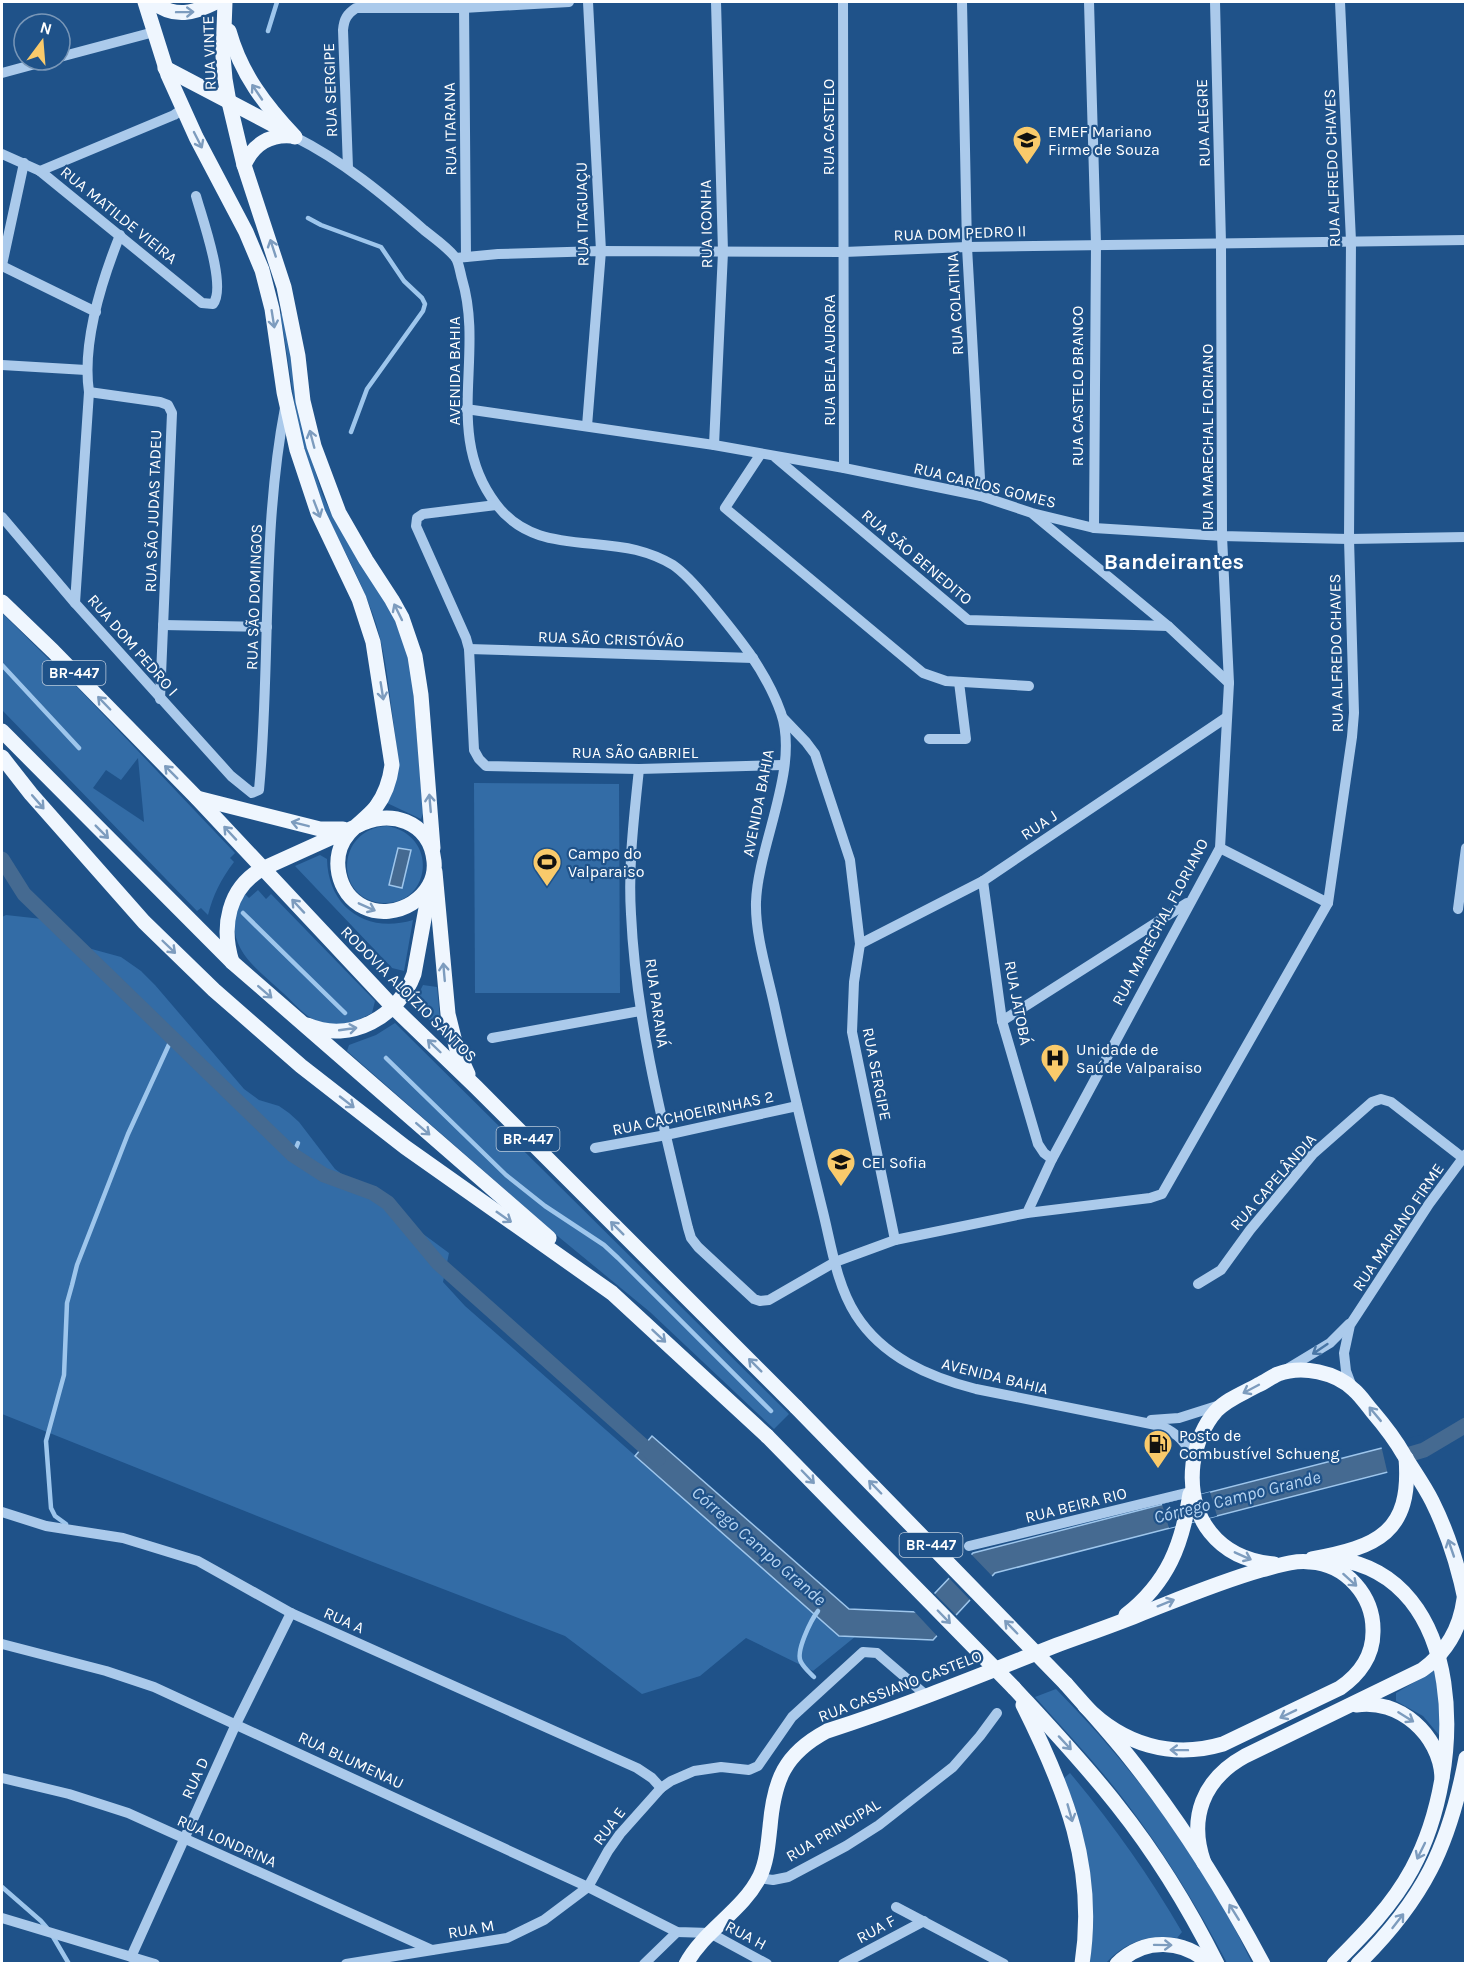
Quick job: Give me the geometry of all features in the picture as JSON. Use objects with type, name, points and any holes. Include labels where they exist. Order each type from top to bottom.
[{"type":"main road","points":[[145,2],[165,68],[183,109],[246,232],[262,270],[272,309],[286,401],[297,450],[318,513],[359,599],[378,663],[392,765],[382,797],[372,812],[343,842],[337,862],[341,883],[353,900],[372,910],[383,912],[404,909],[421,896],[432,878]]},
{"type":"main road","points":[[153,2],[175,13],[197,12],[222,5],[232,43],[245,74],[268,108],[295,137]]},
{"type":"main road","name":"RUA VINTE","points":[[222,5],[225,79],[244,165],[257,207],[269,235],[284,287],[298,356],[303,401],[321,469],[334,502],[352,537],[402,618],[415,656],[421,695],[434,862]]},
{"type":"main road","points":[[165,68],[295,137]]},
{"type":"main road","points":[[244,165],[252,150],[265,141],[280,136],[295,137]]},
{"type":"main road","name":"RODOVIA ALOÍZIO SANTOS","points":[[2,602],[197,798],[393,1007],[796,1407],[1085,1706]]},
{"type":"main road","points":[[2,731],[232,962],[612,1293]]},
{"type":"main road","name":"BR-447","points":[[2,757],[31,794],[144,922],[214,990],[301,1066],[405,1147],[612,1293],[767,1436],[1014,1688],[1023,1702]]},
{"type":"main road","points":[[197,798],[320,829],[333,830],[357,826]]},
{"type":"main road","points":[[232,962],[227,945],[226,927],[230,909],[243,883],[252,874],[366,820],[387,817],[408,822],[424,836],[434,862],[447,1014],[457,1050],[476,1087]]},
{"type":"main road","points":[[299,1022],[320,1029],[342,1031],[370,1024],[393,1007],[405,994],[414,974],[434,862]]},
{"type":"main road","points":[[1204,1863],[1198,1841],[1198,1818],[1204,1797],[1217,1777],[1234,1761],[1350,1707],[1422,1670],[1433,1662],[1448,1645],[1460,1622],[1465,1601],[1454,1556],[1431,1500],[1395,1439],[1354,1389],[1344,1382],[1321,1372],[1300,1370],[1279,1374],[1224,1403],[1201,1434],[1194,1463],[1191,1493],[1202,1520],[1218,1540],[1239,1555],[1263,1563],[1297,1562],[1367,1545],[1385,1533],[1399,1515],[1409,1466]]},
{"type":"main road","name":"RUA CASSIANO CASTELO","points":[[1112,1624],[1144,1599],[1161,1579],[1175,1555],[1185,1524],[1191,1493]]},
{"type":"main road","points":[[1321,1557],[1365,1564],[1392,1575],[1403,1583],[1433,1614],[1448,1645],[1455,1672],[1456,1720],[1441,1797],[1422,1849],[1397,1893],[1365,1933],[1334,1964]]},
{"type":"main road","points":[[1085,1706],[1109,1728],[1137,1743],[1168,1750],[1198,1750],[1236,1739],[1340,1688],[1357,1674],[1368,1656],[1373,1635],[1372,1613],[1357,1585],[1340,1571],[1320,1563],[1297,1562]]},
{"type":"main road","name":"RUA CASSIANO CASTELO","points":[[759,1878],[768,1849],[776,1784],[795,1753],[827,1731],[927,1696],[1207,1587],[1239,1576],[1297,1562]]},
{"type":"main road","points":[[1023,1702],[1062,1790],[1076,1839],[1085,1902],[1082,1964]]},
{"type":"main road","points":[[1023,1702],[1091,1773],[1137,1831],[1183,1901],[1217,1964]]},
{"type":"main road","points":[[1350,1707],[1360,1705],[1383,1707],[1403,1714],[1421,1728],[1429,1737],[1440,1760],[1443,1784],[1441,1797]]},
{"type":"main road","name":"BR-447","points":[[1085,1706],[1168,1809],[1204,1863],[1263,1964]]},
{"type":"main road","points":[[1358,1964],[1400,1918],[1432,1870],[1452,1818],[1466,1758]]},
{"type":"main road","points":[[686,1964],[693,1950],[748,1895],[759,1878]]},
{"type":"main road","points":[[1117,1964],[1139,1949],[1168,1944],[1186,1949],[1210,1964]]},
{"type":"street","points":[[464,5],[569,2]]},
{"type":"street","name":"RUA ITAGUAÇU","points":[[586,426],[601,251],[588,2]]},
{"type":"street","name":"RUA ICONHA","points":[[714,445],[723,252],[716,2]]},
{"type":"street","name":"RUA CASTELO","points":[[843,2],[844,252]]},
{"type":"street","name":"RUA COLATINA","points":[[962,2],[967,247],[981,496]]},
{"type":"street","name":"RUA CASTELO BRANCO","points":[[1089,2],[1096,244],[1094,528]]},
{"type":"street","name":"RUA ALEGRE","points":[[1215,2],[1221,243]]},
{"type":"street","name":"RUA ALFREDO CHAVES","points":[[1027,1213],[1150,1198],[1162,1194],[1328,903],[1354,713],[1348,539],[1351,241],[1340,2]]},
{"type":"street","name":"RUA SERGIPE","points":[[348,168],[344,19],[356,8],[464,5]]},
{"type":"street","name":"RUA ITARANA","points":[[461,258],[464,5]]},
{"type":"street","points":[[72,54],[153,32]]},
{"type":"street","points":[[40,171],[183,109]]},
{"type":"street","points":[[295,137],[348,168],[461,258]]},
{"type":"street","name":"RUA MATILDE VIEIRA","points":[[2,154],[40,171],[202,303],[213,304],[216,300],[217,278],[196,196]]},
{"type":"street","points":[[24,164],[2,266],[96,312]]},
{"type":"street","name":"RUA DOM PEDRO I","points":[[120,235],[109,262],[96,312],[86,370],[89,392],[75,603],[231,776],[246,789],[256,792]]},
{"type":"street","name":"RUA DOM PEDRO II","points":[[461,258],[498,254],[601,251],[844,252],[1096,244],[1466,240]]},
{"type":"street","name":"RUA MARECHAL FLORIANO","points":[[1027,1213],[1052,1159],[1220,848],[1229,683],[1222,536],[1221,243]]},
{"type":"street","name":"RUA BELA AURORA","points":[[844,252],[844,468]]},
{"type":"street","name":"AVENIDA BAHIA","points":[[461,258],[469,300],[471,338],[466,409],[469,442],[473,461],[496,505],[511,521],[536,535],[559,542],[635,550],[672,565],[693,583],[753,658],[770,686],[783,718],[785,745],[783,765],[760,872],[756,903],[757,923],[797,1107],[836,1262],[854,1312],[875,1338],[899,1358],[920,1371],[945,1381],[976,1389],[1161,1426],[1184,1441],[1194,1463]]},
{"type":"street","points":[[2,365],[86,370]]},
{"type":"street","name":"RUA SÃO JUDAS TADEU","points":[[89,392],[160,402],[168,405],[172,413],[160,699]]},
{"type":"street","name":"RUA SÃO DOMINGOS","points":[[256,792],[259,790],[263,745],[272,509],[279,438],[286,401]]},
{"type":"street","name":"RUA CARLOS GOMES","points":[[466,409],[714,445],[760,455],[844,468],[981,496],[1032,513],[1094,528],[1222,536],[1348,539],[1466,537]]},
{"type":"street","points":[[760,455],[725,508],[922,673],[946,681],[1029,686]]},
{"type":"street","name":"RUA SÃO BENEDITO","points":[[776,457],[968,620],[1168,626]]},
{"type":"street","points":[[469,649],[416,525],[417,518],[423,514],[496,505]]},
{"type":"street","points":[[1032,513],[1168,626],[1229,683]]},
{"type":"street","points":[[2,518],[75,603]]},
{"type":"street","points":[[163,625],[267,627]]},
{"type":"street","name":"RUA SÃO CRISTÓVÃO","points":[[469,649],[753,658]]},
{"type":"street","name":"RUA SÃO GABRIEL","points":[[469,649],[474,750],[486,766],[639,769],[783,765]]},
{"type":"street","points":[[928,740],[966,739],[959,682]]},
{"type":"street","name":"RUA J","points":[[860,944],[983,881],[1227,717]]},
{"type":"street","name":"RUA SERGIPE","points":[[783,718],[815,754],[850,860],[860,944],[852,1000],[852,1032],[895,1240]]},
{"type":"street","points":[[785,745],[790,741],[806,742]]},
{"type":"street","name":"RUA PARANÁ","points":[[639,769],[632,831],[630,913],[640,1011],[666,1135],[691,1238],[754,1299],[760,1301],[769,1300],[836,1262]]},
{"type":"street","points":[[1220,848],[1328,903]]},
{"type":"street","points":[[1458,909],[1466,848]]},
{"type":"street","name":"RUA JATOBÁ","points":[[983,881],[1002,1021],[1038,1144],[1052,1159]]},
{"type":"street","points":[[1002,1021],[1189,902]]},
{"type":"street","points":[[492,1038],[640,1011]]},
{"type":"street","name":"RUA CAPELÂNDIA","points":[[1198,1284],[1221,1270],[1250,1230],[1313,1154],[1372,1102],[1381,1100],[1391,1102],[1464,1156]]},
{"type":"street","name":"RUA CACHOEIRINHAS 2","points":[[595,1148],[797,1107]]},
{"type":"street","name":"RUA MARIANO FIRME","points":[[1355,1317],[1464,1156]]},
{"type":"street","points":[[836,1262],[895,1240],[1027,1213]]},
{"type":"street","points":[[1279,1374],[1330,1343],[1355,1317]]},
{"type":"street","points":[[1354,1389],[1346,1371],[1344,1353],[1347,1334],[1355,1317]]},
{"type":"street","name":"AVENIDA BAHIA","points":[[1126,1419],[1144,1421],[1179,1418],[1224,1403]]},
{"type":"street","name":"RUA BEIRA RIO","points":[[969,1546],[1191,1493]]},
{"type":"street","name":"RUA A","points":[[2,1512],[46,1526],[123,1538],[198,1561],[291,1613],[637,1768],[652,1778],[661,1788]]},
{"type":"street","name":"RUA D","points":[[131,1957],[236,1724],[291,1613]]},
{"type":"street","name":"RUA BLUMENAU","points":[[2,1644],[96,1669],[154,1688],[588,1887],[677,1932]]},
{"type":"street","points":[[661,1788],[694,1771],[721,1767],[749,1770],[758,1766],[792,1717],[863,1652],[877,1653],[927,1696]]},
{"type":"street","name":"RUA PRINCIPAL","points":[[759,1878],[773,1880],[788,1877],[846,1846],[879,1825],[953,1767],[997,1713]]},
{"type":"street","name":"RUA LONDRINA","points":[[2,1778],[69,1794],[128,1813],[433,1951]]},
{"type":"street","name":"RUA E","points":[[588,1887],[620,1834],[661,1788]]},
{"type":"street","name":"RUA M","points":[[345,1964],[507,1938],[544,1920],[588,1887]]},
{"type":"street","name":"RUA F","points":[[896,1907],[1004,1964]]},
{"type":"street","points":[[2,1918],[155,1964]]},
{"type":"street","name":"RUA F","points":[[843,1964],[924,1921]]},
{"type":"street","points":[[644,1964],[677,1932],[710,1933]]},
{"type":"street","name":"RUA H","points":[[710,1933],[767,1964]]},
{"type":"shaded area","points":[[284,313],[304,434],[322,494],[334,519],[392,613],[409,658],[423,813],[421,819],[387,803],[397,772],[397,752],[383,651],[365,593],[322,503],[308,466],[280,314]]},
{"type":"shaded area","points":[[2,613],[80,690],[235,853],[230,858],[234,862],[218,887],[208,915],[201,908],[197,911],[2,710]],"holes":[[[138,758],[144,822],[93,788],[106,770],[121,780]]]},
{"type":"shaded area","name":"Campo do Valparaiso","points":[[474,783],[619,784],[620,993],[475,993]]},
{"type":"shaded area","points":[[387,826],[404,832],[415,842],[422,855],[423,869],[420,882],[412,893],[399,901],[383,903],[367,899],[356,890],[349,878],[347,864],[350,851],[358,839],[370,830]],"holes":[[[398,848],[411,851],[401,888],[390,885]]]},
{"type":"shaded area","points":[[320,855],[327,859],[334,891],[353,913],[366,920],[380,923],[413,920],[404,971],[392,968],[295,866]]},
{"type":"shaded area","points":[[258,890],[266,899],[271,894],[375,1001],[372,1013],[347,1023],[319,1022],[309,1017],[259,972],[241,950],[234,925],[244,893],[249,898]]},
{"type":"shaded area","points":[[6,915],[42,919],[88,948],[121,957],[141,971],[244,1089],[259,1100],[279,1106],[289,1113],[299,1122],[335,1169],[449,1253],[443,1282],[465,1306],[839,1635],[856,1636],[813,1671],[746,1638],[700,1676],[642,1694],[565,1636],[2,1414],[2,917]]},
{"type":"shaded area","points":[[423,985],[437,987],[440,1019],[435,1025],[413,1005]]},
{"type":"shaded area","points":[[395,1023],[789,1414],[774,1429],[650,1312],[560,1238],[347,1051],[349,1045],[376,1035]]},
{"type":"shaded area","points":[[1440,1667],[1447,1671],[1439,1735],[1423,1716],[1396,1701],[1396,1693]]},
{"type":"shaded area","points":[[1056,1689],[1113,1751],[1166,1818],[1212,1888],[1252,1963],[1227,1963],[1179,1880],[1139,1820],[1103,1774],[1035,1697]]},
{"type":"shaded area","points":[[1070,1773],[1115,1830],[1156,1890],[1182,1932],[1177,1938],[1156,1937],[1138,1941],[1121,1950],[1106,1963],[1089,1963],[1088,1893],[1084,1846],[1073,1800],[1063,1779]]},
{"type":"water","points":[[398,848],[411,850],[402,888],[389,885]]},
{"type":"water","points":[[652,1436],[849,1609],[917,1612],[973,1553],[1421,1438],[1427,1462],[995,1573],[933,1640],[839,1636],[635,1456]]},
{"type":"pier","points":[[1423,1436],[1430,1464],[1388,1475],[1381,1445]]},
{"type":"pier","points":[[1210,1492],[1217,1516],[1169,1528],[1162,1504]]},
{"type":"pier","points":[[969,1552],[994,1578],[972,1602],[947,1576]]},
{"type":"pier","points":[[932,1591],[958,1617],[939,1638],[911,1608],[916,1609]]},
{"type":"waterway","points":[[268,31],[277,2]]},
{"type":"waterway","points":[[308,218],[381,247],[404,281],[422,298],[425,304],[423,311],[367,389],[351,432]]},
{"type":"waterway","points":[[2,665],[79,748]]},
{"type":"waterway","name":"Córrego Campo Grande","points":[[2,859],[24,894],[293,1155],[324,1175],[373,1193],[388,1203],[438,1263],[658,1459]]},
{"type":"waterway","points":[[243,913],[345,1013]]},
{"type":"waterway","points":[[66,1524],[55,1516],[51,1508],[46,1441],[64,1375],[67,1303],[77,1265],[128,1134],[172,1038]]},
{"type":"waterway","points":[[386,1058],[506,1175],[545,1206],[604,1245],[771,1411]]},
{"type":"waterway","points":[[293,1155],[298,1143]]},
{"type":"waterway","name":"Córrego Campo Grande","points":[[1407,1455],[1424,1450],[1466,1425]]},
{"type":"waterway","points":[[814,1677],[801,1662],[800,1651],[818,1611]]},
{"type":"waterway","points":[[2,1887],[47,1928]]},
{"type":"waterway","points":[[52,1935],[69,1964]]},
{"type":"place","name":"EMEF Mariano Firme de Souza","points":[[1027,166]]},
{"type":"place","name":"Campo do Valparaiso","points":[[547,888]]},
{"type":"place","name":"Unidade de Saúde Valparaiso","points":[[1055,1084]]},
{"type":"place","name":"CEI Sofia","points":[[841,1188]]},
{"type":"place","name":"Posto de Combustível Schueng","points":[[1158,1470]]},
{"type":"district","name":"Bandeirantes","points":[[1174,562]]}]
